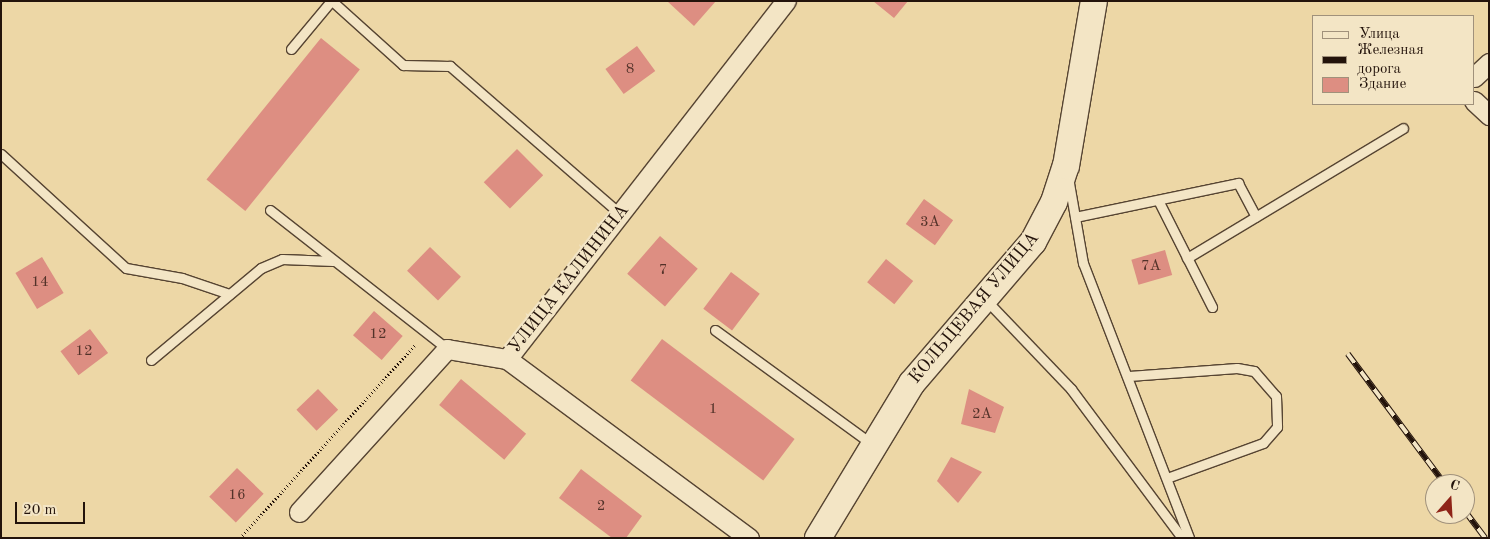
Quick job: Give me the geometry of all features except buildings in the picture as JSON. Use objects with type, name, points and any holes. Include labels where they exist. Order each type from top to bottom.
[{"type":"street","name":"УЛИЦА КАЛИНИНА","points":[[447,349],[507,359],[786,1]]},
{"type":"street","name":"КОЛЬЦЕВАЯ УЛИЦА","points":[[818,538],[912,383],[1033,242],[1054,202],[1066,166],[1094,1]]},
{"type":"street","points":[[1475,76],[1489,63]]},
{"type":"street","points":[[1475,102],[1489,115]]},
{"type":"street","points":[[299,512],[447,349]]},
{"type":"street","points":[[507,359],[749,538]]},
{"type":"lane","points":[[291,49],[332,1],[403,65],[450,66],[619,213]]},
{"type":"lane","points":[[1187,258],[1402,128]]},
{"type":"lane","points":[[1,154],[126,268],[182,278],[229,294]]},
{"type":"lane","points":[[1066,166],[1083,263],[1129,376],[1189,538]]},
{"type":"lane","points":[[1075,218],[1238,183],[1256,217]]},
{"type":"lane","points":[[1158,200],[1212,308]]},
{"type":"lane","points":[[270,210],[447,349]]},
{"type":"lane","points":[[151,360],[260,268],[282,259],[333,261]]},
{"type":"lane","points":[[984,298],[1071,389],[1182,538]]},
{"type":"lane","points":[[715,330],[874,446]]},
{"type":"lane","points":[[1129,376],[1237,368],[1254,371],[1276,396],[1277,426],[1263,443],[1167,478]]},
{"type":"path","points":[[240,538],[426,332]]},
{"type":"railway","points":[[1348,354],[1438,474]]},
{"type":"railway","points":[[1475,524],[1485,538]]}]
